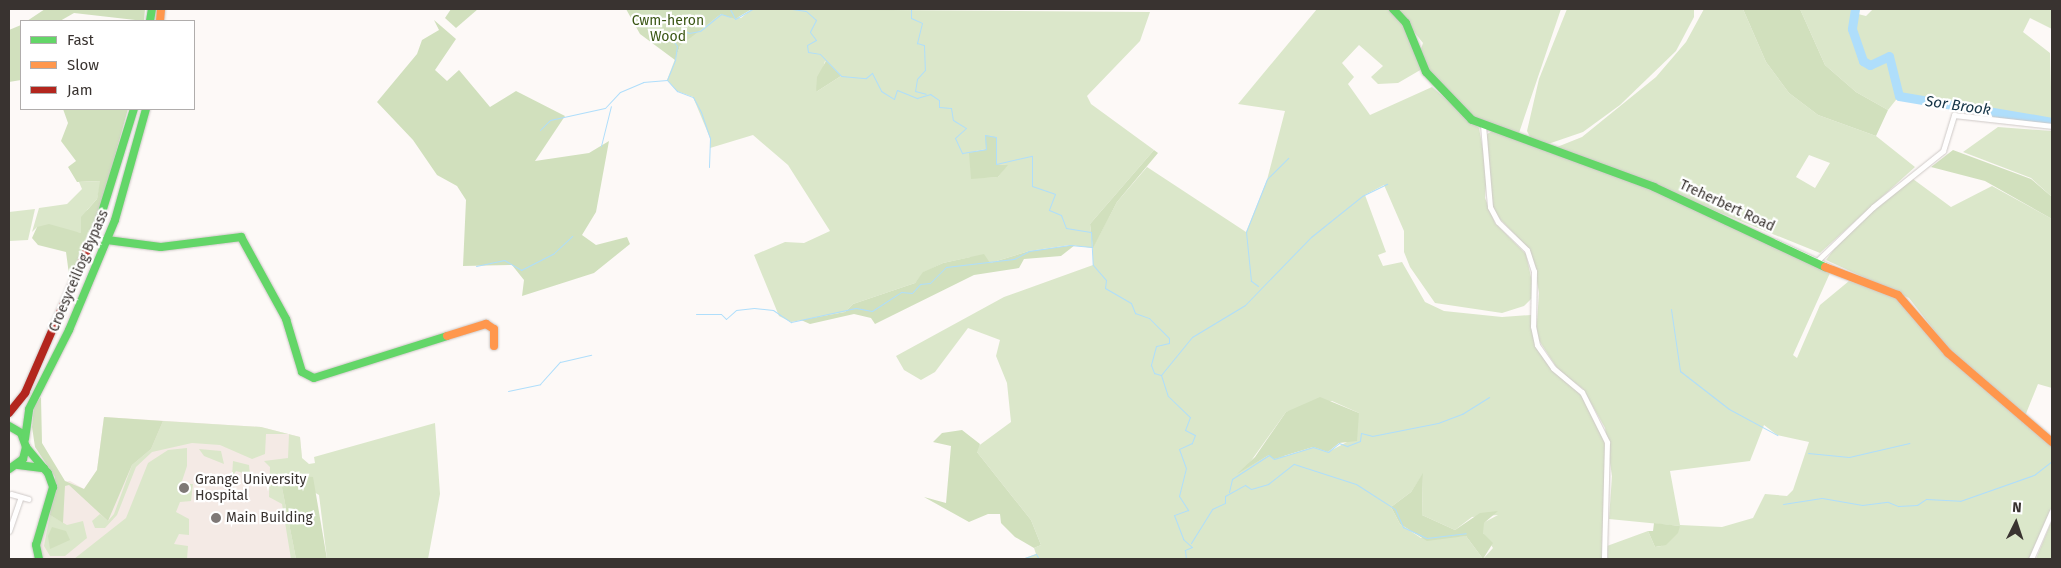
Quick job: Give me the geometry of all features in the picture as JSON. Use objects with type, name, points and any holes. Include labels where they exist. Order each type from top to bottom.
[{"type":"main road","name":"Treherbert Road","points":[[1393,9],[1406,23],[1436,86],[1483,125],[1654,187],[1835,272],[1882,287],[1908,302],[1948,353],[2052,442]]},
{"type":"main road","name":"Croesyceiliog Bypass","points":[[9,413],[25,392],[67,303],[108,199],[134,110]]},
{"type":"main road","name":"Croesyceiliog Bypass","points":[[18,465],[26,443],[29,409],[107,240],[146,110]]},
{"type":"main road","points":[[107,240],[161,246],[242,238],[282,311],[302,372],[314,378],[486,324],[494,328],[494,346]]},
{"type":"main road","points":[[9,426],[26,443],[44,468],[53,487],[37,541],[39,559]]},
{"type":"main road","points":[[9,469],[18,465],[44,468]]},
{"type":"street","points":[[1819,259],[1873,207],[1943,151],[1954,115],[2052,126]]},
{"type":"street","points":[[1483,125],[1490,207],[1498,222],[1526,250],[1534,271],[1532,326],[1537,345],[1553,368],[1582,392],[1607,442],[1604,559]]},
{"type":"street","points":[[1769,240],[1819,259],[1835,272]]},
{"type":"street","points":[[12,494],[28,499]]},
{"type":"street","points":[[9,531],[20,497]]},
{"type":"street","points":[[2031,559],[2052,511]]},
{"type":"shaded area","name":"Grange University Hospital","points":[[104,417],[261,427],[300,437],[302,458],[282,488],[296,559],[33,559],[56,483],[70,481],[84,489],[97,470]]},
{"type":"green space","points":[[45,9],[145,9],[144,20],[74,13],[62,20],[28,20]]},
{"type":"green space","points":[[451,9],[478,9],[456,28],[445,18]]},
{"type":"green space","name":"Cwm-heron Wood","points":[[626,9],[752,9],[735,19],[721,14],[680,46],[675,60],[640,34]]},
{"type":"green space","points":[[752,9],[1150,12],[1140,41],[1087,96],[1091,104],[1154,150],[1090,224],[1093,247],[1117,202],[1147,167],[1246,232],[1267,180],[1285,111],[1238,104],[1317,9],[1389,9],[1401,20],[1422,69],[1398,83],[1378,84],[1371,77],[1383,66],[1359,45],[1342,63],[1354,77],[1348,84],[1370,115],[1432,87],[1479,128],[1487,171],[1485,198],[1495,223],[1526,254],[1535,295],[1524,306],[1502,313],[1435,303],[1410,267],[1404,252],[1404,231],[1384,185],[1365,195],[1386,252],[1378,255],[1383,266],[1402,262],[1425,302],[1444,311],[1502,317],[1531,315],[1536,346],[1549,366],[1580,393],[1601,428],[1606,450],[1602,559],[1483,559],[1022,559],[1036,554],[1034,548],[1041,545],[1031,520],[977,452],[977,447],[1011,422],[1007,383],[996,356],[1000,340],[968,328],[935,372],[921,380],[904,370],[896,356],[1004,297],[1093,265],[1093,248],[1070,245],[1029,251],[990,263],[971,257],[943,263],[924,272],[915,283],[853,304],[845,312],[791,322],[779,316],[754,255],[785,242],[804,243],[830,231],[788,165],[753,135],[710,148],[710,138],[693,97],[677,91],[667,80],[680,46],[693,35],[721,14],[741,18]],"holes":[[[825,61],[841,76],[816,92]],[[986,142],[997,142],[996,164],[1007,165],[998,177],[972,178],[976,151],[986,149]],[[1332,401],[1359,413],[1347,442],[1328,452],[1313,447],[1286,456],[1269,455],[1246,468],[1286,412]],[[1423,474],[1422,515],[1455,530],[1472,517],[1498,515],[1483,523],[1483,533],[1493,548],[1483,559],[1466,536],[1421,538],[1400,524],[1391,507],[1411,492]]]},
{"type":"green space","points":[[1396,9],[1561,9],[1519,133],[1475,118],[1428,70],[1420,52],[1423,43]]},
{"type":"green space","points":[[1567,9],[1694,9],[1694,17],[1676,51],[1620,105],[1583,132],[1548,144],[1530,137],[1527,131],[1539,79]]},
{"type":"green space","points":[[1704,9],[1743,9],[1766,62],[1789,93],[1818,115],[1876,136],[1915,167],[1820,253],[1557,147],[1582,137],[1656,77],[1686,42]],"holes":[[[1809,155],[1830,163],[1815,188],[1796,177]]]},
{"type":"green space","points":[[1743,9],[1800,9],[1825,65],[1856,92],[1888,110],[1876,136],[1818,115],[1789,93],[1766,62]]},
{"type":"green space","points":[[1800,9],[1855,9],[1854,13],[1866,16],[1873,9],[2052,9],[2052,29],[2030,18],[2023,32],[2050,53],[2052,122],[1899,96],[1888,110],[1856,92],[1825,65]]},
{"type":"green space","points":[[434,20],[456,39],[435,70],[447,81],[459,70],[490,107],[516,91],[565,116],[535,161],[589,153],[609,141],[596,212],[582,235],[596,245],[627,237],[630,244],[594,273],[522,296],[524,280],[512,265],[463,266],[466,200],[457,186],[437,175],[413,140],[377,102],[417,54],[422,40],[439,30]]},
{"type":"green space","points":[[20,25],[20,80],[9,82],[9,30]]},
{"type":"green space","points":[[826,61],[841,76],[816,92],[817,77]]},
{"type":"green space","points":[[63,110],[128,110],[102,203],[70,282],[66,252],[38,245],[32,238],[37,227],[49,224],[81,233],[81,217],[97,199],[100,181],[77,182],[68,167],[76,161],[61,141],[68,123]]},
{"type":"green space","points":[[1998,127],[2052,131],[2052,197],[2031,178],[1963,152]]},
{"type":"green space","points":[[1492,131],[1648,187],[1830,273],[1793,355],[1797,358],[1820,305],[1849,281],[1894,295],[1944,354],[2052,446],[2052,506],[2030,559],[1608,559],[1607,546],[1648,531],[1655,547],[1661,546],[1680,526],[1609,519],[1612,476],[1605,428],[1583,389],[1559,371],[1536,336],[1539,293],[1534,264],[1527,247],[1496,215],[1490,200],[1484,136]],"holes":[[[1764,425],[1777,435],[1809,442],[1793,490],[1787,496],[1765,494],[1753,518],[1722,527],[1680,525],[1670,471],[1750,461]]]},
{"type":"green space","points":[[985,135],[996,137],[996,164],[1008,165],[998,177],[971,179],[969,153],[986,149]]},
{"type":"green space","points":[[1154,150],[1158,153],[1117,202],[1093,248],[1090,224]]},
{"type":"green space","points":[[1953,150],[2031,179],[2052,197],[2052,219],[1985,181],[1931,167]]},
{"type":"green space","points":[[1913,179],[1951,207],[1992,186],[2052,219],[2052,388],[2038,384],[2025,416],[1951,352],[1909,298],[1826,260],[1846,233]]},
{"type":"green space","points":[[101,181],[97,199],[87,210],[81,233],[37,227],[32,232],[39,208],[67,204],[82,189],[79,182]]},
{"type":"green space","points":[[35,209],[28,240],[9,241],[9,212]]},
{"type":"green space","points":[[1075,245],[1061,256],[1024,259],[1019,268],[974,275],[875,324],[871,318],[854,314],[810,324],[801,320],[845,312],[853,304],[915,283],[923,272],[943,263],[984,254],[990,263],[1029,251]]},
{"type":"green space","points":[[41,397],[42,443],[65,481],[84,489],[97,470],[104,417],[163,421],[151,449],[132,465],[108,521],[69,485],[65,486],[63,523],[50,515],[55,477],[35,447],[32,427],[34,406]]},
{"type":"green space","points":[[1320,397],[1359,413],[1357,441],[1339,443],[1328,452],[1313,447],[1274,459],[1269,455],[1237,474],[1255,457],[1286,412]]},
{"type":"green space","points":[[163,421],[261,427],[288,434],[266,434],[265,454],[252,459],[220,445],[192,443],[152,452],[136,467],[117,515],[105,528],[95,528],[92,521],[100,514],[108,521],[114,514],[132,465],[151,449]]},
{"type":"green space","points":[[435,423],[440,494],[428,559],[327,559],[319,495],[285,475],[282,488],[296,559],[291,559],[282,504],[269,497],[270,467],[264,461],[288,458],[289,434],[300,437],[302,458],[309,464],[315,463],[314,457]]},
{"type":"green space","points":[[962,430],[980,444],[977,452],[1031,520],[1041,545],[1034,548],[1015,537],[1001,523],[1000,514],[988,514],[969,522],[924,497],[946,503],[951,446],[933,442],[942,433]]},
{"type":"green space","points":[[187,448],[187,466],[181,484],[193,484],[191,501],[180,502],[176,512],[189,519],[189,535],[179,534],[174,544],[188,546],[187,559],[74,559],[126,518],[148,463],[168,450]]},
{"type":"green space","points":[[199,449],[221,451],[224,464],[204,456]]},
{"type":"green space","points":[[233,461],[249,465],[250,475],[236,471],[232,477]]},
{"type":"green space","points":[[1423,473],[1422,515],[1455,530],[1480,513],[1498,511],[1484,523],[1483,533],[1493,543],[1483,559],[1466,536],[1427,541],[1400,524],[1391,507],[1411,492]]},
{"type":"green space","points":[[284,475],[313,477],[327,559],[296,559],[282,488]]},
{"type":"green space","points":[[50,515],[67,525],[83,521],[87,538],[65,556],[50,556],[44,546]]},
{"type":"green space","points":[[2052,520],[2052,559],[2036,559],[2038,554]]},
{"type":"green space","points":[[1654,523],[1680,526],[1678,533],[1666,545],[1655,547],[1648,531],[1653,531]]},
{"type":"green space","points":[[52,527],[66,531],[70,540],[50,549],[48,536]]},
{"type":"waterway","points":[[730,9],[735,19],[752,9],[770,9]]},
{"type":"waterway","points":[[792,9],[806,11],[816,20],[810,32],[816,40],[807,45],[808,52],[820,54],[841,76],[866,78],[872,73],[881,91],[894,99],[897,90],[917,98],[930,94],[939,100],[939,107],[951,108],[953,120],[966,128],[955,138],[962,153],[986,149],[985,135],[996,137],[996,164],[1032,156],[1032,186],[1055,194],[1049,210],[1061,215],[1066,228],[1091,232],[1093,265],[1106,280],[1105,288],[1131,303],[1135,313],[1149,318],[1169,338],[1169,343],[1156,346],[1151,365],[1154,373],[1161,375],[1168,396],[1190,417],[1185,430],[1195,435],[1192,443],[1179,449],[1186,468],[1179,496],[1188,510],[1174,515],[1183,539],[1192,547],[1185,550],[1186,559]]},
{"type":"waterway","points":[[911,9],[911,18],[922,23],[917,43],[924,45],[925,70],[917,79],[915,91],[926,94]]},
{"type":"waterway","name":"Sor Brook","points":[[1855,9],[1852,29],[1863,61],[1870,65],[1889,56],[1899,96],[2052,122]]},
{"type":"waterway","points":[[540,130],[550,120],[605,108],[620,92],[643,82],[667,80],[675,60],[677,46],[672,39],[682,29],[689,33],[700,31],[721,14],[731,17]]},
{"type":"waterway","points":[[667,80],[677,91],[693,97],[701,112],[710,138],[709,167]]},
{"type":"waterway","points":[[601,146],[611,106]]},
{"type":"waterway","points":[[1258,286],[1251,281],[1246,232],[1267,179],[1288,158]]},
{"type":"waterway","points":[[1161,375],[1192,337],[1245,305],[1311,237],[1362,196],[1387,184]]},
{"type":"waterway","points":[[476,266],[504,260],[521,270],[554,253],[572,236]]},
{"type":"waterway","points":[[696,314],[721,314],[726,319],[736,310],[754,308],[773,310],[791,322],[856,308],[872,311],[901,292],[912,293],[920,284],[930,283],[946,267],[1014,259],[1029,251],[1070,245],[1092,247]]},
{"type":"waterway","points":[[1671,309],[1680,371],[1729,409],[1777,435]]},
{"type":"waterway","points":[[508,391],[540,384],[560,362],[591,355]]},
{"type":"waterway","points":[[1229,492],[1232,479],[1269,455],[1274,459],[1313,447],[1328,452],[1339,443],[1347,446],[1360,441],[1361,433],[1372,436],[1438,423],[1462,414],[1489,397]]},
{"type":"waterway","points":[[1808,453],[1849,457],[1909,443]]},
{"type":"waterway","points":[[1783,504],[1822,498],[1862,505],[1888,502],[1898,506],[1917,505],[1926,499],[1960,501],[2034,475],[2052,461]]},
{"type":"waterway","points":[[1191,543],[1212,509],[1225,503],[1225,496],[1245,485],[1251,489],[1268,484],[1294,464],[1356,484],[1395,509],[1403,527],[1427,538],[1466,533]]},
{"type":"waterway","points":[[1022,559],[1036,554],[1039,559]]},
{"type":"waterway","points":[[1149,559],[1162,559]]},
{"type":"waterway","points":[[1163,559],[1168,559]]},
{"type":"traffic: fast","points":[[150,20],[152,9]]},
{"type":"traffic: fast","points":[[1393,9],[1406,23],[1426,72],[1472,120],[1654,187],[1825,267]]},
{"type":"traffic: fast","points":[[98,225],[134,110]]},
{"type":"traffic: fast","points":[[25,439],[29,409],[69,330],[115,220],[146,110]]},
{"type":"traffic: fast","points":[[107,240],[161,247],[241,237],[286,319],[302,372],[314,378],[447,336]]},
{"type":"traffic: fast","points":[[9,426],[21,433],[26,447],[23,459],[9,469]]},
{"type":"traffic: fast","points":[[26,447],[48,473],[53,487],[36,545],[39,559]]},
{"type":"traffic: fast","points":[[18,465],[44,468]]},
{"type":"traffic: slow","points":[[160,20],[161,9]]},
{"type":"traffic: slow","points":[[1825,267],[1898,295],[1948,353],[2052,442]]},
{"type":"traffic: slow","points":[[447,336],[486,324],[494,329],[494,346]]},
{"type":"traffic: jam","points":[[9,413],[25,393],[98,225]]},
{"type":"place","name":"Grange University Hospital","points":[[184,488]]},
{"type":"place","name":"Main Building","points":[[216,518]]}]
